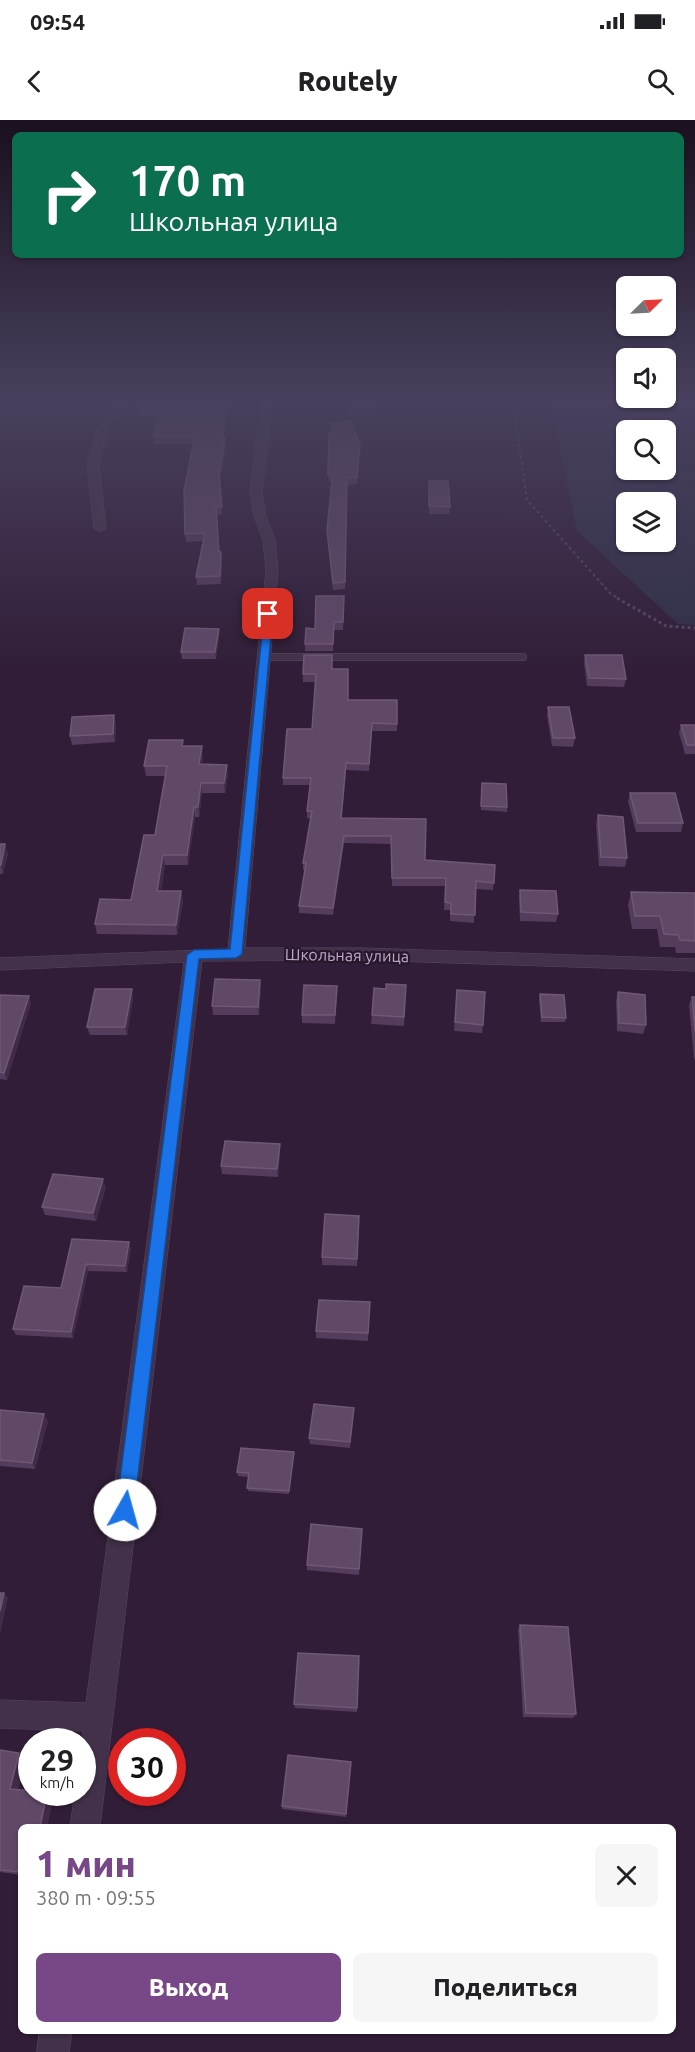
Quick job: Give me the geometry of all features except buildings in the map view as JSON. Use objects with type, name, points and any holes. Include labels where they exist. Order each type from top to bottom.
[{"type":"street","points":[[96,492],[100,528]]},
{"type":"street","points":[[236,954],[272,570],[269,540],[260,516],[256,492]]},
{"type":"street","name":"Школьная улица","points":[[0,964],[194,955],[363,954],[695,965]]},
{"type":"street","points":[[84,1824],[100,1718],[194,955]]},
{"type":"street","points":[[0,1714],[100,1718]]},
{"type":"street","points":[[53,2052],[56,2034]]},
{"type":"lane","points":[[264,657],[523,657]]},
{"type":"path","points":[[525,492],[526,500],[611,594],[666,626],[695,628]]},
{"type":"shaded area","points":[[569,492],[616,492],[616,552],[676,552],[676,492],[695,492],[695,625],[678,624],[577,531]]},
{"type":"route","points":[[125,1510],[194,955],[236,954],[268,614]]}]
